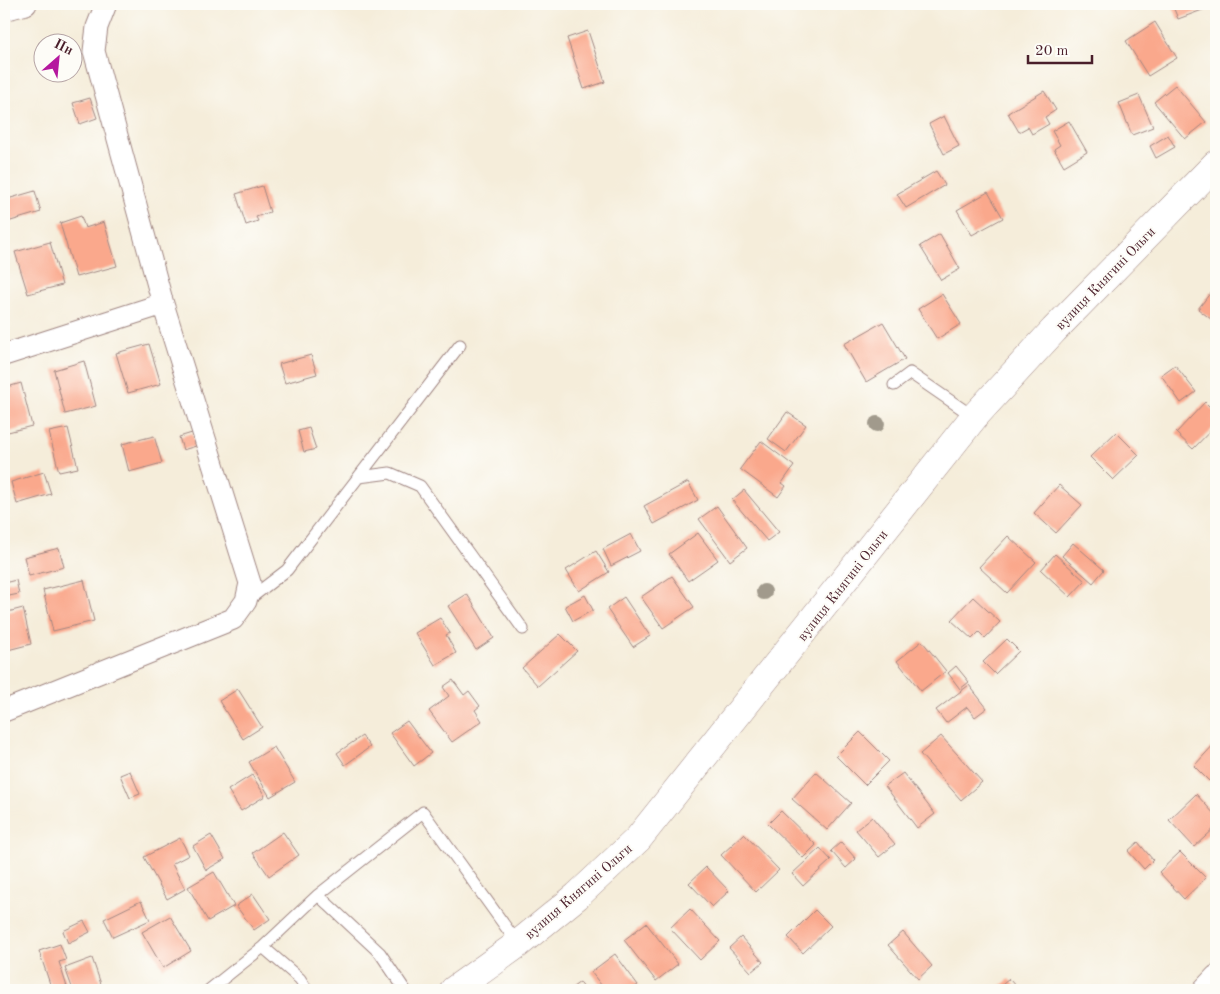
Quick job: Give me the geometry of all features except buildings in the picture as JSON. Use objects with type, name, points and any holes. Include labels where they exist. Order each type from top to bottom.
[{"type":"street","points":[[4,10],[26,4]]},
{"type":"street","points":[[4,711],[233,619],[246,601],[250,583],[163,304],[94,51],[98,5]]},
{"type":"street","name":"вулиця Княгині Ольги","points":[[454,990],[518,944],[577,896],[638,839],[974,417],[1054,330],[1216,164]]},
{"type":"street","points":[[4,354],[163,304]]},
{"type":"street","points":[[1203,990],[1216,976]]},
{"type":"lane","points":[[246,601],[287,570],[460,345]]},
{"type":"lane","points":[[894,385],[910,373],[974,417]]},
{"type":"lane","points":[[359,477],[390,473],[420,486],[523,629]]},
{"type":"lane","points":[[209,990],[263,947],[318,895],[423,812],[518,944]]},
{"type":"lane","points":[[318,895],[380,953],[405,990]]},
{"type":"lane","points":[[263,947],[300,979],[307,990]]}]
